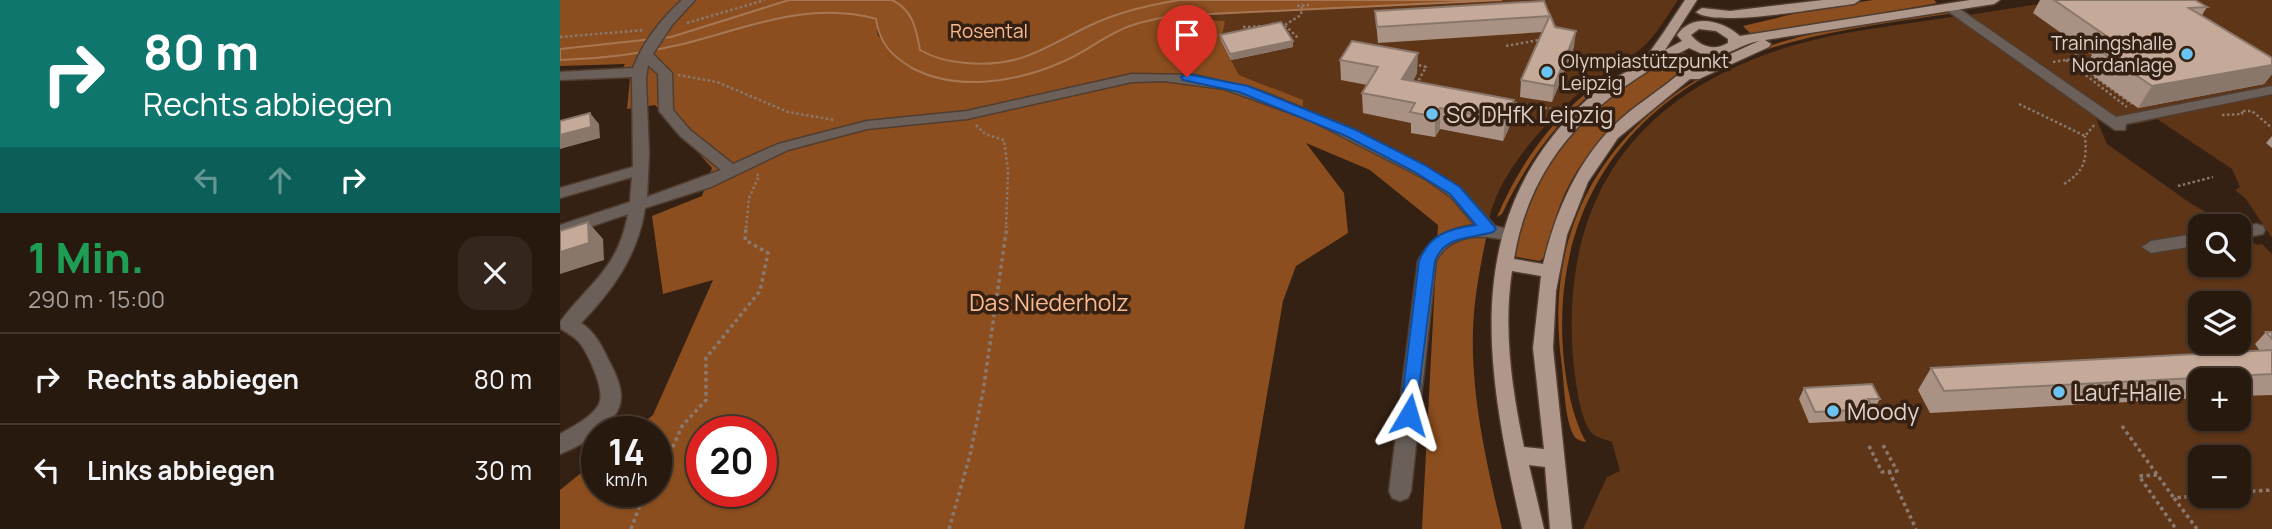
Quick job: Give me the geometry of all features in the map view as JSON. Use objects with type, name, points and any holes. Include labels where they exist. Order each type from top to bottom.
[{"type":"main road","points":[[1696,3],[1730,15],[1854,0]]},
{"type":"main road","points":[[1736,41],[1790,34],[1946,3],[1994,0]]},
{"type":"main road","points":[[1696,3],[1709,25]]},
{"type":"main road","points":[[1696,3],[1693,26],[1684,35],[1689,43],[1709,51],[1725,51],[1735,45],[1736,41]]},
{"type":"main road","points":[[1561,529],[1500,365],[1500,317],[1509,235],[1524,195],[1540,166],[1567,128],[1657,52],[1696,3]]},
{"type":"main road","points":[[1724,29],[1802,8]]},
{"type":"main road","points":[[1693,26],[1709,25],[1724,29],[1733,34],[1736,41]]},
{"type":"main road","points":[[1670,89],[1733,56],[1790,34]]},
{"type":"main road","points":[[1621,80],[1689,43]]},
{"type":"main road","points":[[1533,529],[1535,457],[1553,435],[1543,351],[1548,271],[1568,206],[1589,167],[1613,135],[1640,110],[1698,67],[1709,51]]},
{"type":"main road","points":[[1505,264],[1548,271]]},
{"type":"lane","points":[[560,445],[592,424],[610,405],[611,393],[591,345],[584,335],[564,325],[596,295],[622,259],[632,232],[636,207],[639,170],[639,72],[657,32],[689,0]]},
{"type":"lane","points":[[1946,3],[2117,125],[2140,116],[2272,90]]},
{"type":"lane","points":[[645,54],[665,73],[666,111],[685,133],[730,169]]},
{"type":"lane","points":[[560,76],[639,72]]},
{"type":"lane","points":[[560,231],[705,183],[730,169],[783,147],[867,125],[967,115],[1132,78],[1159,75],[1187,77],[1243,89],[1351,133],[1418,167],[1455,191],[1488,229]]},
{"type":"lane","points":[[560,193],[639,170]]},
{"type":"lane","points":[[1400,491],[1427,261],[1433,247],[1456,233],[1488,229],[1509,235]]},
{"type":"lane","points":[[2251,231],[2257,230]]},
{"type":"lane","points":[[2151,247],[2188,241]]},
{"type":"path","points":[[560,37],[657,32],[765,0]]},
{"type":"path","points":[[1297,6],[1309,5]]},
{"type":"path","points":[[1243,27],[1285,25],[1301,15],[1302,6]]},
{"type":"path","points":[[1285,25],[1298,38]]},
{"type":"path","points":[[1506,46],[1530,40],[1550,39]]},
{"type":"path","points":[[2034,66],[2079,58],[2072,52],[2083,49]]},
{"type":"path","points":[[2066,60],[2140,116]]},
{"type":"path","points":[[1411,84],[1416,85],[1426,67],[1414,65]]},
{"type":"path","points":[[665,73],[717,82],[788,112],[867,125]]},
{"type":"path","points":[[1504,101],[1581,114]]},
{"type":"path","points":[[2019,104],[2085,136]]},
{"type":"path","points":[[949,529],[970,455],[983,392],[1007,220],[1008,170],[1004,139],[985,134],[967,115]]},
{"type":"path","points":[[2064,184],[2080,174],[2087,163],[2085,136],[2096,123]]},
{"type":"path","points":[[672,448],[681,426],[706,400],[706,358],[760,291],[768,253],[745,240],[749,198],[759,176],[750,167],[730,169]]},
{"type":"path","points":[[2178,186],[2213,177]]},
{"type":"path","points":[[2122,426],[2197,529]]},
{"type":"path","points":[[1869,446],[1882,472],[1897,471],[1883,445]]},
{"type":"path","points":[[1889,471],[1916,529]]},
{"type":"path","points":[[2157,475],[2138,476],[2176,529]]},
{"type":"path","points":[[2251,491],[2272,490]]},
{"type":"path","points":[[2174,498],[2188,497]]},
{"type":"path","points":[[631,529],[639,507]]},
{"type":"shaded area","points":[[789,0],[892,0],[909,14],[920,50],[948,60],[986,64],[1032,54],[1112,16],[1179,0],[1502,0],[1169,16],[1124,28],[1071,58],[1044,69],[987,82],[948,80],[912,68],[898,59],[883,42],[876,19],[852,14],[803,14],[652,51],[560,60],[560,49],[671,37]]},
{"type":"shaded area","name":"SC DHfK Leipzig","points":[[1502,0],[1678,0],[1643,47],[1575,97],[1526,149],[1500,189],[1488,229],[1303,112],[1302,100],[1239,75],[1221,41],[1224,21],[1169,16]]},
{"type":"shaded area","points":[[2064,0],[2272,0],[2272,238],[2246,199],[2235,190],[2240,187],[2232,169],[2157,119],[2136,124],[2110,115],[1969,15]]},
{"type":"shaded area","points":[[1958,16],[2095,116],[2107,144],[2209,214],[2188,214],[2188,277],[2251,277],[2251,241],[2257,245],[2262,244],[2272,254],[2272,529],[1583,529],[1607,477],[1620,471],[1612,442],[1593,434],[1584,417],[1575,376],[1572,342],[1574,287],[1583,237],[1600,192],[1624,153],[1656,119],[1694,89],[1739,65],[1791,46],[1853,32]]},
{"type":"green space","name":"Das Niederholz","points":[[560,0],[789,0],[671,37],[645,42],[725,32],[799,14],[854,14],[876,20],[878,36],[971,82],[1102,39],[1133,25],[1169,16],[1225,21],[1221,41],[1239,75],[1303,100],[1303,112],[1418,167],[1488,229],[1475,305],[1473,356],[1481,431],[1502,529],[1422,529],[1438,225],[1370,170],[1306,143],[1344,193],[1348,233],[1296,266],[1283,301],[1244,529],[560,529],[560,490],[581,473],[581,507],[672,507],[672,416],[652,416],[713,280],[663,294],[652,216],[702,196],[712,168],[655,105],[627,109],[630,79],[620,72],[625,64],[560,66]]},
{"type":"green space","name":"Rosental","points":[[892,0],[1179,0],[1112,16],[1032,54],[986,64],[947,60],[920,50],[915,24]]},
{"type":"green space","points":[[1873,0],[1934,0],[1937,3],[1753,36],[1743,26],[1814,9]]},
{"type":"green space","points":[[1953,12],[1832,33],[1749,56],[1709,75],[1672,98],[1640,126],[1613,159],[1591,195],[1575,236],[1565,281],[1562,320],[1564,363],[1572,406],[1586,442],[1576,438],[1568,420],[1565,401],[1558,312],[1564,261],[1577,215],[1599,173],[1628,135],[1664,102],[1706,74],[1755,51],[1827,31]]},
{"type":"green space","points":[[1679,51],[1698,58],[1693,66],[1615,125],[1583,162],[1560,205],[1544,257],[1540,261],[1512,256],[1525,209],[1548,165],[1563,144],[1596,108],[1615,92]]},
{"type":"green space","points":[[1600,82],[1601,85],[1570,113],[1544,144],[1521,177],[1502,214],[1497,217],[1516,178],[1540,142],[1567,110]]},
{"type":"building","points":[[2054,0],[2195,0],[2207,7],[2189,8],[2272,58],[2272,65],[2152,86],[2096,48],[2118,44]]},
{"type":"building","points":[[1544,1],[1550,16],[1377,27],[1375,11]]},
{"type":"building","points":[[1550,15],[1555,27],[1576,31],[1554,86],[1521,80]]},
{"type":"building","points":[[1281,22],[1293,41],[1230,54],[1220,35]]},
{"type":"building","points":[[1352,41],[1418,53],[1402,79],[1514,100],[1505,120],[1440,108],[1435,117],[1410,112],[1415,103],[1362,93],[1378,67],[1340,60]]},
{"type":"building","points":[[590,113],[591,127],[560,135],[560,121]]},
{"type":"building","points":[[588,222],[589,243],[560,252],[560,231]]},
{"type":"building","points":[[2272,350],[2272,374],[2251,375],[2251,368],[2188,368],[2188,378],[1944,391],[1931,368],[2196,354],[2251,354],[2251,351]]},
{"type":"building","points":[[1872,384],[1880,399],[1868,399],[1873,409],[1815,412],[1804,388]]},
{"type":"place","name":"Trainingshalle Nordanlage","points":[[2187,54]]},
{"type":"place","name":"Olympiastützpunkt Leipzig","points":[[1547,72]]},
{"type":"place","name":"SC DHfK Leipzig","points":[[1432,114]]},
{"type":"place","name":"Lauf-Halle","points":[[2059,392]]},
{"type":"place","name":"Moody","points":[[1833,411]]},
{"type":"route","points":[[1187,77],[1243,89],[1351,133],[1418,167],[1455,191],[1488,229],[1456,233],[1433,247],[1427,261],[1409,415]]}]
